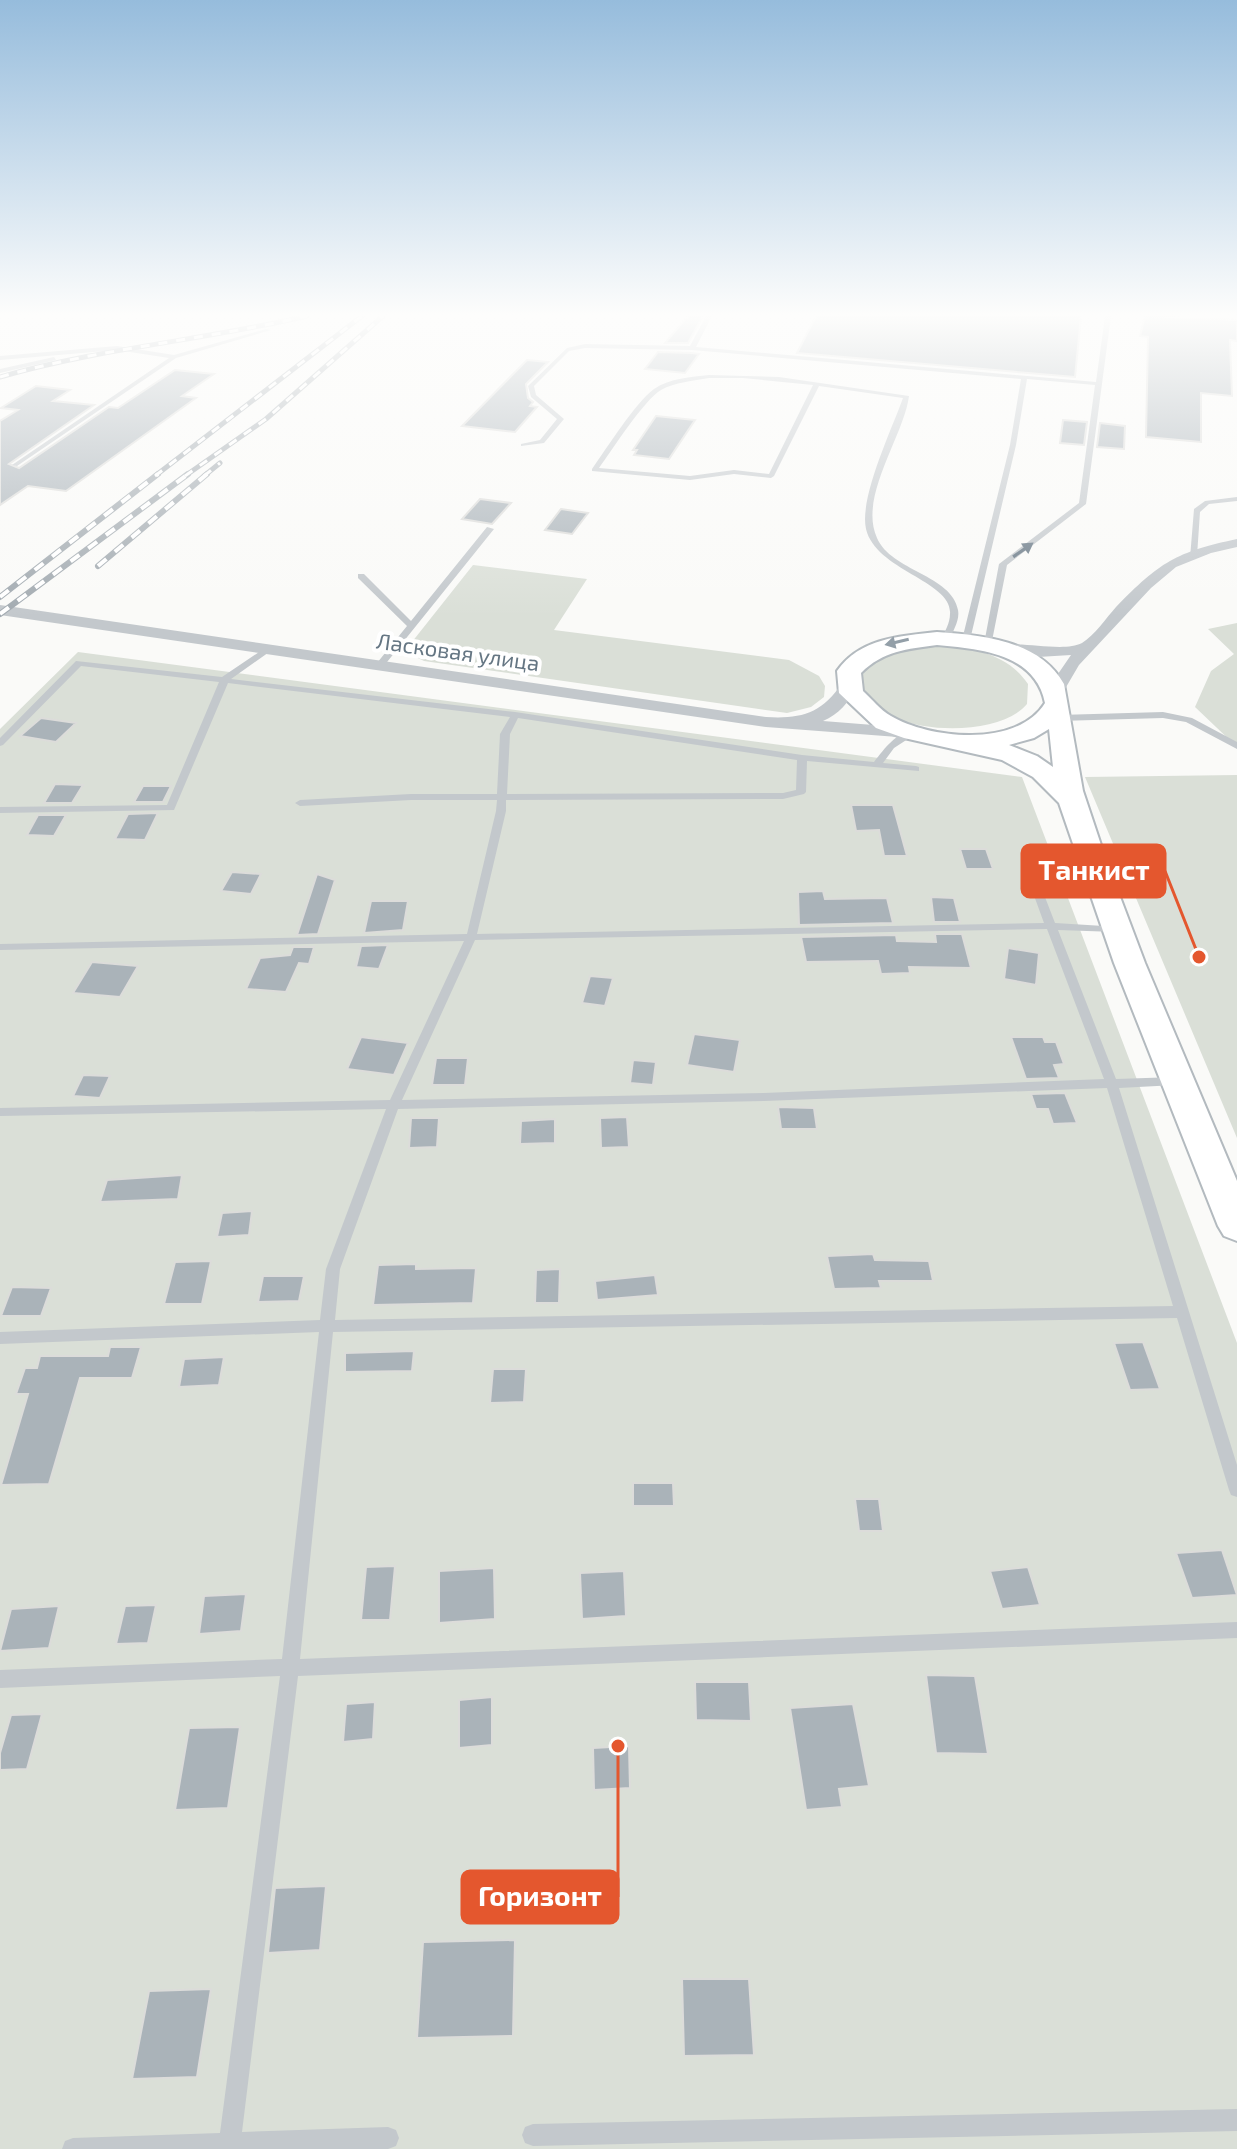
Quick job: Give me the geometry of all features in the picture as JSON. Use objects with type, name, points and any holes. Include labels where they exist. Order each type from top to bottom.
[{"type":"street","points":[[957,741],[1008,738],[1033,730],[1050,718],[1072,663],[1092,646],[1146,585],[1171,564],[1237,543]]},
{"type":"street","name":"Ласковая улица","points":[[0,610],[766,722],[911,733]]},
{"type":"street","points":[[766,722],[804,721],[822,716],[838,706],[848,687],[850,669],[864,654],[888,643],[920,637],[1036,654],[1060,653],[1092,646]]},
{"type":"street","points":[[977,643],[1030,661],[1047,675],[1058,704],[1072,801],[1119,930],[1237,1226]]},
{"type":"street","points":[[848,687],[861,707],[888,725],[1023,758],[1054,778],[1072,801]]},
{"type":"lane","points":[[15,465],[87,416]]},
{"type":"lane","points":[[523,445],[542,442],[561,419],[558,416]]},
{"type":"lane","points":[[636,416],[594,470],[690,478],[734,472],[771,476],[801,416]]},
{"type":"lane","points":[[900,416],[871,502],[868,528],[883,555],[929,581],[952,602],[977,643]]},
{"type":"lane","points":[[977,643],[1018,416]]},
{"type":"lane","points":[[977,643],[1003,564],[1082,504],[1094,416]]},
{"type":"lane","points":[[1193,556],[1197,511],[1207,502],[1237,499]]},
{"type":"lane","points":[[380,665],[490,529]]},
{"type":"lane","points":[[361,576],[411,626]]},
{"type":"lane","points":[[0,810],[171,808],[225,679],[268,650]]},
{"type":"lane","points":[[0,743],[79,663],[515,715],[802,758],[916,769]]},
{"type":"lane","points":[[1058,704],[1189,720],[1237,746]]},
{"type":"lane","points":[[229,2145],[290,1668],[333,1269],[394,1104],[471,938],[501,811],[505,734],[515,715]]},
{"type":"lane","points":[[877,765],[891,746],[911,733]]},
{"type":"lane","points":[[300,803],[501,796],[783,796],[801,792],[802,758]]},
{"type":"lane","points":[[1033,879],[1111,1082],[1237,1490]]},
{"type":"lane","points":[[0,947],[1052,926],[1119,930]]},
{"type":"lane","points":[[0,1112],[764,1097],[1179,1081]]},
{"type":"lane","points":[[0,1338],[327,1326],[1181,1312]]},
{"type":"lane","points":[[0,1679],[1237,1630]]},
{"type":"lane","points":[[533,2135],[1237,2120]]},
{"type":"lane","points":[[73,2149],[388,2138]]},
{"type":"shaded area","points":[[473,565],[587,579],[554,630],[789,660],[819,676],[825,686],[824,697],[811,707],[787,713],[424,661],[414,656],[408,647]]},
{"type":"shaded area","points":[[1237,623],[1237,747],[1195,707],[1211,671],[1234,654],[1208,629]]},
{"type":"shaded area","points":[[940,643],[989,654],[1011,666],[1028,684],[1027,704],[1012,716],[991,724],[939,728],[912,724],[889,716],[871,703],[860,687],[860,669],[878,653]]},
{"type":"shaded area","points":[[78,652],[1022,777],[1237,1343],[1237,2149],[0,2149],[0,729]]},
{"type":"shaded area","points":[[1237,775],[1237,1138],[1085,777]]},
{"type":"building","points":[[8,416],[78,416],[9,464],[19,468],[95,416],[170,416],[66,491],[28,486],[0,505],[0,421]]},
{"type":"building","points":[[472,416],[529,416],[515,432],[462,426]]},
{"type":"building","points":[[656,416],[695,420],[669,459],[634,455],[637,450],[633,450]]},
{"type":"building","points":[[1146,416],[1201,416],[1201,442],[1146,437]]},
{"type":"building","points":[[1063,420],[1087,422],[1084,445],[1060,443]]},
{"type":"building","points":[[1100,423],[1125,426],[1124,449],[1097,447]]},
{"type":"building","points":[[480,499],[511,503],[492,524],[462,519]]},
{"type":"building","points":[[561,509],[588,513],[572,534],[545,530]]},
{"type":"building","points":[[41,718],[76,723],[56,742],[20,736]]},
{"type":"building","points":[[55,784],[83,785],[72,803],[44,803]]},
{"type":"building","points":[[143,786],[171,786],[163,802],[134,802]]},
{"type":"building","points":[[851,805],[893,805],[907,856],[884,856],[879,830],[856,831]]},
{"type":"building","points":[[158,813],[145,840],[115,839],[128,814]]},
{"type":"building","points":[[38,815],[66,815],[54,836],[27,835]]},
{"type":"building","points":[[960,849],[986,849],[993,869],[966,869]]},
{"type":"building","points":[[232,872],[261,874],[251,894],[221,891]]},
{"type":"building","points":[[317,874],[335,880],[318,934],[297,935]]},
{"type":"building","points":[[823,891],[825,899],[887,898],[893,923],[799,925],[798,892]]},
{"type":"building","points":[[931,897],[954,898],[960,922],[934,922]]},
{"type":"building","points":[[371,901],[408,901],[403,930],[364,933]]},
{"type":"building","points":[[935,934],[962,934],[971,968],[909,967],[910,973],[881,974],[878,961],[806,962],[801,937],[896,935],[897,941],[936,942]]},
{"type":"building","points":[[388,945],[379,969],[356,967],[361,946]]},
{"type":"building","points":[[293,947],[314,947],[309,964],[299,963],[286,992],[246,989],[260,958],[290,955]]},
{"type":"building","points":[[1008,948],[1039,953],[1036,985],[1004,979]]},
{"type":"building","points":[[92,962],[138,966],[120,997],[73,993]]},
{"type":"building","points":[[590,976],[613,978],[605,1006],[582,1003]]},
{"type":"building","points":[[694,1034],[740,1040],[734,1072],[687,1065]]},
{"type":"building","points":[[361,1037],[408,1043],[394,1075],[347,1069]]},
{"type":"building","points":[[1011,1037],[1043,1037],[1045,1042],[1056,1042],[1064,1064],[1054,1065],[1059,1078],[1026,1079]]},
{"type":"building","points":[[436,1058],[468,1058],[465,1085],[432,1085]]},
{"type":"building","points":[[633,1060],[656,1062],[653,1085],[630,1083]]},
{"type":"building","points":[[83,1075],[110,1076],[100,1098],[73,1096]]},
{"type":"building","points":[[1065,1093],[1077,1123],[1053,1124],[1048,1109],[1036,1109],[1031,1094]]},
{"type":"building","points":[[778,1107],[814,1108],[817,1129],[781,1129]]},
{"type":"building","points":[[627,1117],[629,1147],[601,1148],[600,1118]]},
{"type":"building","points":[[411,1118],[439,1118],[437,1147],[409,1148]]},
{"type":"building","points":[[555,1119],[555,1143],[520,1144],[521,1121]]},
{"type":"building","points":[[182,1175],[178,1199],[100,1202],[107,1180]]},
{"type":"building","points":[[252,1211],[249,1235],[217,1237],[222,1213]]},
{"type":"building","points":[[873,1254],[875,1260],[929,1261],[933,1281],[879,1281],[881,1288],[834,1289],[827,1256]]},
{"type":"building","points":[[211,1261],[202,1304],[164,1304],[175,1262]]},
{"type":"building","points":[[416,1264],[416,1269],[476,1268],[473,1303],[373,1305],[378,1265]]},
{"type":"building","points":[[560,1269],[559,1303],[535,1303],[536,1270]]},
{"type":"building","points":[[655,1275],[658,1295],[597,1300],[595,1281]]},
{"type":"building","points":[[263,1276],[304,1276],[299,1301],[258,1302]]},
{"type":"building","points":[[12,1287],[51,1288],[41,1316],[1,1316]]},
{"type":"building","points":[[1143,1342],[1160,1389],[1130,1390],[1114,1343]]},
{"type":"building","points":[[110,1347],[141,1347],[132,1378],[80,1378],[49,1484],[1,1485],[28,1394],[16,1394],[25,1368],[37,1368],[40,1356],[108,1356]]},
{"type":"building","points":[[414,1351],[412,1371],[345,1372],[345,1353]]},
{"type":"building","points":[[224,1357],[219,1385],[179,1387],[184,1359]]},
{"type":"building","points":[[493,1369],[526,1369],[524,1402],[490,1403]]},
{"type":"building","points":[[633,1483],[673,1483],[674,1506],[633,1506]]},
{"type":"building","points":[[855,1499],[879,1499],[883,1531],[859,1531]]},
{"type":"building","points":[[1222,1550],[1237,1595],[1192,1598],[1176,1553]]},
{"type":"building","points":[[395,1566],[390,1620],[361,1620],[366,1567]]},
{"type":"building","points":[[1028,1567],[1040,1605],[1002,1609],[990,1571]]},
{"type":"building","points":[[494,1568],[495,1619],[439,1623],[439,1571]]},
{"type":"building","points":[[624,1571],[626,1616],[582,1619],[580,1573]]},
{"type":"building","points":[[246,1594],[241,1631],[199,1634],[204,1596]]},
{"type":"building","points":[[156,1605],[148,1643],[116,1644],[125,1606]]},
{"type":"building","points":[[59,1606],[49,1648],[0,1651],[11,1609]]},
{"type":"building","points":[[926,1675],[975,1676],[988,1754],[936,1753]]},
{"type":"building","points":[[695,1682],[749,1682],[751,1721],[696,1720]]},
{"type":"building","points":[[492,1697],[492,1745],[459,1748],[459,1700]]},
{"type":"building","points":[[375,1702],[373,1739],[343,1742],[346,1704]]},
{"type":"building","points":[[853,1704],[869,1786],[839,1789],[842,1807],[806,1810],[790,1708]]},
{"type":"building","points":[[42,1714],[27,1769],[0,1770],[0,1753],[11,1715]]},
{"type":"building","points":[[240,1727],[228,1808],[175,1810],[189,1728]]},
{"type":"building","points":[[629,1746],[630,1788],[594,1790],[593,1748]]},
{"type":"building","points":[[326,1886],[320,1950],[268,1953],[275,1888]]},
{"type":"building","points":[[515,1940],[513,2036],[417,2038],[423,1942]]},
{"type":"building","points":[[682,1979],[749,1979],[754,2055],[684,2056]]},
{"type":"building","points":[[211,1989],[197,2077],[132,2079],[149,1991]]},
{"type":"railway","points":[[155,476],[232,416]]},
{"type":"railway","points":[[185,476],[269,416]]},
{"type":"railway","points":[[204,476],[220,463]]},
{"type":"railway","points":[[0,597],[158,474]]},
{"type":"railway","points":[[0,614],[188,474]]},
{"type":"railway","points":[[98,566],[207,474]]},
{"type":"place","name":"Танкист","points":[[1199,957]]},
{"type":"place","name":"Горизонт","points":[[618,1746]]}]
